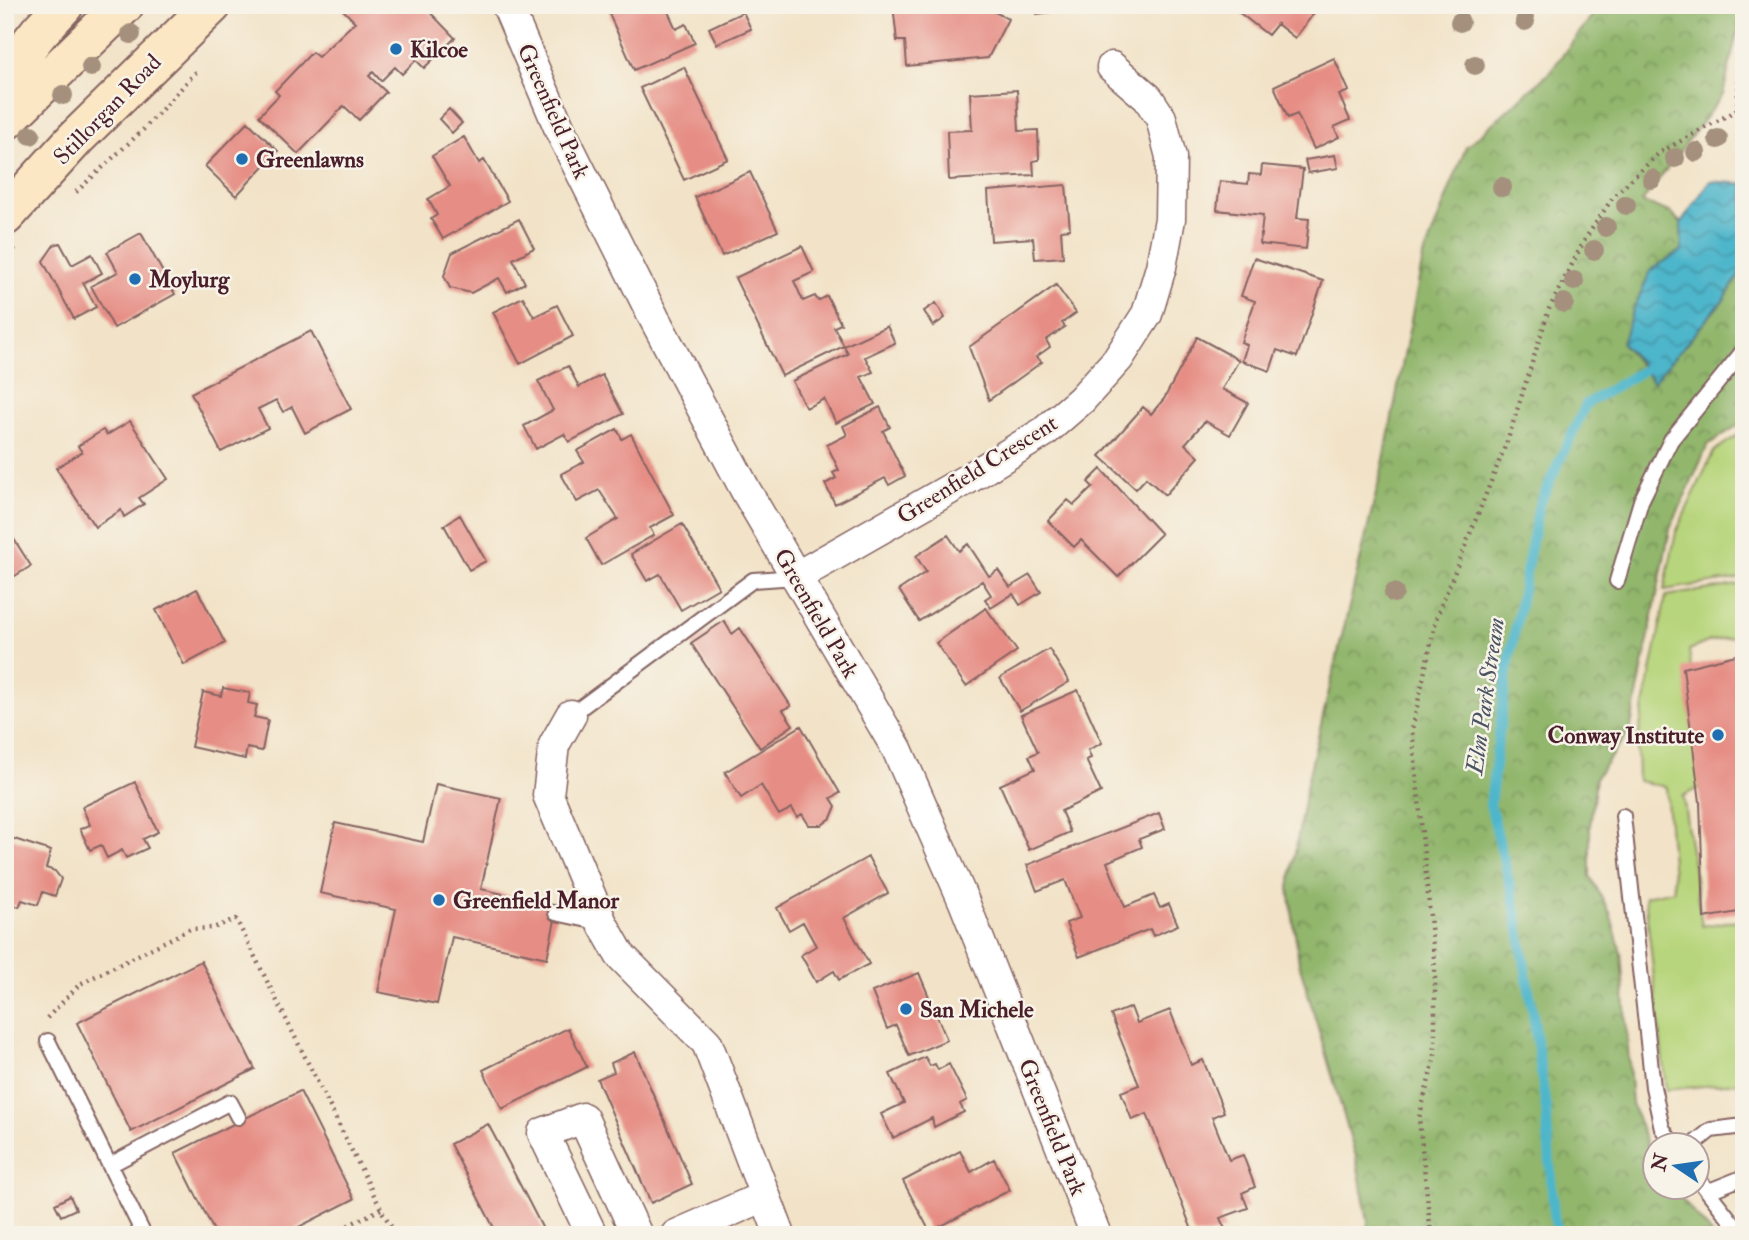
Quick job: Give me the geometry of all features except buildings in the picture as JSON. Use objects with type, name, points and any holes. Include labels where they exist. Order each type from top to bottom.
[{"type":"main road","points":[[5,75],[64,5]]},
{"type":"main road","points":[[5,121],[124,5]]},
{"type":"main road","name":"Stillorgan Road","points":[[5,216],[76,138],[212,5]]},
{"type":"street","name":"Greenfield Park","points":[[507,5],[553,116],[607,228],[746,491],[897,749],[947,861],[1096,1235]]},
{"type":"street","name":"Greenfield Crescent","points":[[796,577],[1044,432],[1081,400],[1118,359],[1147,314],[1161,267],[1170,219],[1171,157],[1161,118],[1148,98],[1112,67]]},
{"type":"street","points":[[571,715],[554,745],[548,795],[602,923],[620,955],[707,1044],[780,1235]]},
{"type":"street","points":[[592,1235],[543,1133],[583,1118],[637,1235]]},
{"type":"street","points":[[676,1235],[765,1196]]},
{"type":"lane","points":[[1616,581],[1641,501],[1671,440],[1744,350]]},
{"type":"lane","points":[[571,715],[753,580],[796,577]]},
{"type":"lane","points":[[1623,816],[1653,1087],[1665,1132]]},
{"type":"lane","points":[[556,913],[602,923]]},
{"type":"lane","points":[[48,1041],[144,1235]]},
{"type":"lane","points":[[110,1165],[230,1102],[238,1117]]},
{"type":"lane","points":[[1708,1132],[1744,1126]]},
{"type":"lane","points":[[1710,1191],[1744,1177]]},
{"type":"lane","points":[[1710,1192],[1742,1235]]},
{"type":"path","points":[[1744,39],[1737,110],[1744,129]]},
{"type":"path","points":[[73,193],[144,130],[200,68]]},
{"type":"path","points":[[1431,1235],[1419,1118],[1435,1056],[1435,968],[1412,729],[1437,616],[1508,439],[1549,309],[1585,239],[1614,196],[1660,153],[1737,110]]},
{"type":"path","points":[[48,1041],[49,1034],[44,1021],[80,984],[190,929],[213,928],[236,919],[381,1209],[397,1235]]},
{"type":"path","points":[[329,1235],[381,1209]]},
{"type":"green space","points":[[1600,5],[1744,5],[1723,94],[1642,202],[1670,212],[1681,223],[1682,250],[1651,270],[1622,343],[1653,382],[1725,298],[1744,267],[1744,421],[1708,445],[1670,529],[1630,731],[1596,777],[1590,826],[1590,876],[1610,913],[1621,952],[1632,1104],[1642,1132],[1640,1132],[1640,1202],[1684,1202],[1713,1235],[1367,1235],[1368,1221],[1356,1157],[1299,963],[1289,888],[1307,783],[1383,464],[1423,258],[1466,147],[1550,72]]},
{"type":"green space","points":[[1744,431],[1744,578],[1664,590],[1676,532],[1714,451]]},
{"type":"green space","points":[[1744,584],[1744,635],[1710,641],[1689,650],[1704,785],[1683,796],[1702,926],[1744,919],[1744,1082],[1666,1090],[1645,896],[1674,890],[1666,787],[1638,781],[1637,742],[1666,596]]},
{"type":"water","points":[[1710,181],[1744,184],[1744,267],[1725,298],[1653,382],[1622,343],[1651,270],[1682,250],[1681,223]]},
{"type":"waterway","name":"Elm Park Stream","points":[[1559,1235],[1554,1217],[1546,1109],[1533,1013],[1514,901],[1490,804],[1507,672],[1539,505],[1586,404],[1645,369],[1652,361]]},
{"type":"place","name":"Kilcoe","points":[[396,49]]},
{"type":"place","name":"Greenlawns","points":[[242,159]]},
{"type":"place","name":"Moylurg","points":[[135,279]]},
{"type":"place","name":"Conway Institute","points":[[1718,735]]},
{"type":"place","name":"Greenfield Manor","points":[[439,900]]},
{"type":"place","name":"San Michele","points":[[906,1009]]}]
